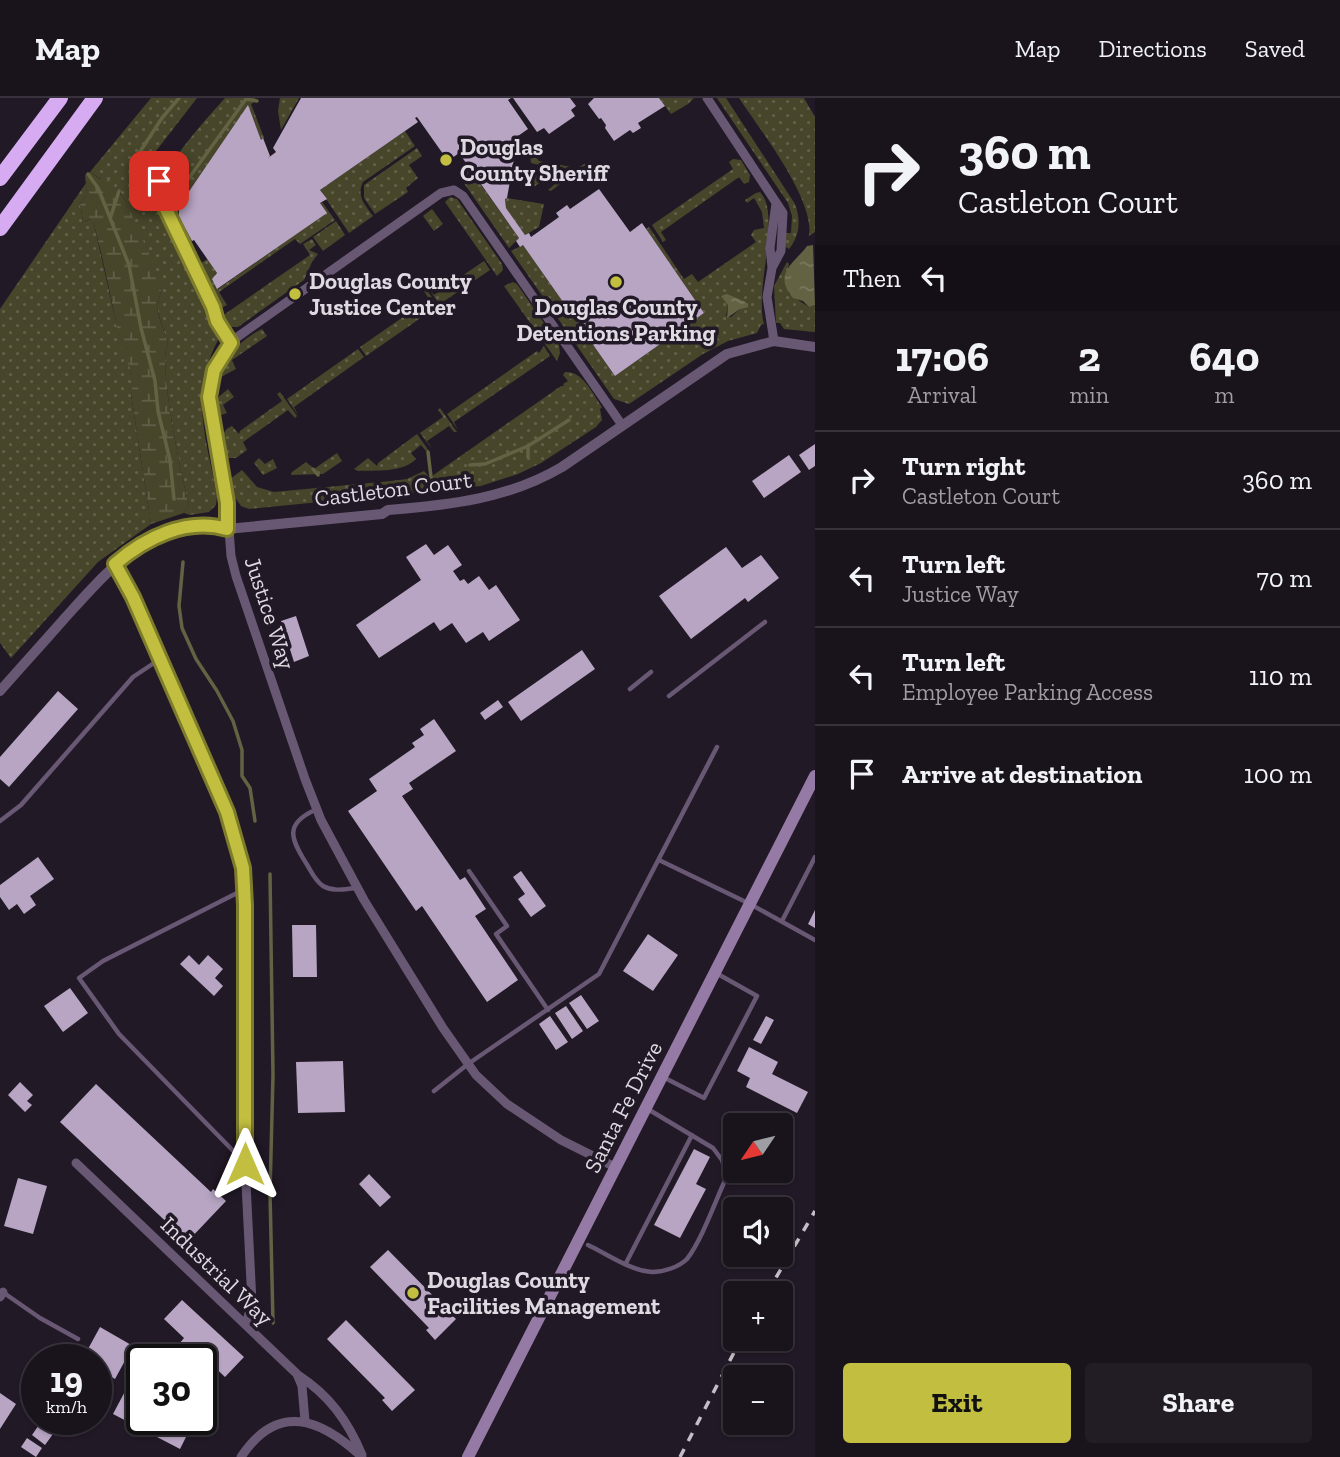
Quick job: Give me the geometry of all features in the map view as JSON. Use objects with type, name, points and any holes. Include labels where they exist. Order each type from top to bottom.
[{"type":"highway","points":[[0,178],[60,98]]},
{"type":"highway","points":[[0,228],[96,98]]},
{"type":"main road","name":"Santa Fe Drive","points":[[468,1457],[815,776]]},
{"type":"street","points":[[707,98],[781,208],[781,251],[772,268],[767,296],[774,341]]},
{"type":"street","points":[[164,170],[159,181],[162,201],[213,307],[217,321],[231,343]]},
{"type":"street","name":"Justice Way","points":[[615,1167],[561,1140],[524,1117],[494,1093],[468,1064],[357,888],[317,809],[236,576],[209,397],[214,370],[231,343],[441,193],[454,190],[463,196],[622,425]]},
{"type":"street","name":"Castleton Court","points":[[0,691],[115,564],[137,547],[175,530],[210,524],[227,529],[382,514],[388,510],[486,498],[522,487],[549,474],[727,354],[774,341],[815,347]]},
{"type":"street","points":[[115,564],[133,597],[227,812],[243,868],[245,1164],[252,1302],[246,1325]]},
{"type":"street","name":"Industrial Way","points":[[75,1163],[339,1411],[353,1433],[356,1455]]},
{"type":"street","points":[[297,1374],[302,1386],[305,1420]]},
{"type":"street","points":[[241,1457],[249,1445],[271,1428],[286,1422],[305,1420],[335,1434],[356,1455]]},
{"type":"lane","points":[[669,696],[765,622]]},
{"type":"lane","points":[[0,821],[21,805],[133,677],[160,659]]},
{"type":"lane","points":[[630,689],[651,672]]},
{"type":"lane","points":[[434,1091],[468,1064],[599,974],[717,747]]},
{"type":"lane","points":[[317,809],[305,814],[296,823],[292,833],[293,843],[318,883],[336,890],[357,888]]},
{"type":"lane","points":[[782,921],[815,857]]},
{"type":"lane","points":[[659,860],[750,904],[815,940]]},
{"type":"lane","points":[[469,871],[507,926],[496,934],[548,1010]]},
{"type":"lane","points":[[245,889],[103,961],[79,978],[119,1034],[245,1164]]},
{"type":"lane","points":[[662,1076],[704,1098],[757,996],[715,973]]},
{"type":"lane","points":[[588,1245],[652,1272],[671,1269],[686,1259],[698,1240],[727,1176],[722,1160],[713,1148],[646,1108]]},
{"type":"lane","points":[[626,1263],[692,1135]]},
{"type":"lane","points":[[2,1295],[78,1339]]},
{"type":"green space","points":[[151,98],[197,98],[156,151],[161,164],[155,181],[194,276],[193,280],[196,281],[210,311],[211,324],[219,338],[204,378],[202,397],[205,435],[217,496],[216,505],[209,512],[190,515],[184,513],[189,504],[168,395],[165,354],[168,344],[157,309],[161,290],[124,198],[119,191],[90,172]]},
{"type":"green space","points":[[225,98],[255,98],[257,101],[251,104],[264,138],[261,140],[248,106],[183,200],[178,211],[192,241],[189,244],[195,254],[191,257],[182,236],[185,234],[182,229],[179,231],[168,208],[163,184],[180,152]]},
{"type":"green space","points":[[280,98],[299,98],[281,130],[278,111]]},
{"type":"green space","points":[[659,98],[694,98],[671,114]]},
{"type":"green space","points":[[717,98],[726,98],[795,204],[798,228],[789,249],[786,247],[785,233],[791,233],[792,216],[788,203]]},
{"type":"green space","points":[[739,98],[804,98],[815,117],[815,232],[809,236],[809,221],[795,185]]},
{"type":"green space","points":[[405,131],[415,146],[363,182],[361,196],[373,216],[349,233],[320,190]]},
{"type":"green space","points":[[417,148],[422,156],[409,165],[418,178],[406,188],[408,192],[375,214],[364,198],[364,185]]},
{"type":"green space","points":[[535,150],[542,151],[536,157],[539,161],[577,168],[592,160],[551,191],[548,190],[554,185],[551,180],[544,180],[532,188],[526,184],[527,176],[545,176],[547,167],[531,163],[530,155]]},
{"type":"green space","points":[[733,159],[741,160],[750,175],[749,182],[744,184],[739,177],[661,232],[666,240],[663,242],[652,225],[733,169],[729,162]]},
{"type":"green space","points":[[469,168],[519,238],[509,248],[459,176]]},
{"type":"green space","points":[[90,172],[100,179],[109,180],[124,198],[150,256],[161,290],[157,310],[168,344],[165,354],[168,395],[189,504],[184,513],[151,524],[131,394],[131,373],[120,342],[94,224],[90,219],[83,222],[80,203],[87,195],[85,175]]},
{"type":"green space","points":[[86,183],[87,195],[80,203],[83,222],[91,219],[94,224],[120,340],[134,384],[131,394],[151,524],[98,562],[11,658],[0,643],[0,309]]},
{"type":"green space","points":[[760,192],[766,203],[768,217],[762,292],[764,324],[757,333],[728,341],[703,354],[629,404],[614,399],[511,251],[523,245],[615,376],[704,313],[646,229],[649,227],[684,279],[692,274],[698,282],[756,242],[751,235],[754,230],[764,228],[762,212],[754,198],[747,203],[745,200]],"holes":[[[725,300],[748,302],[731,317],[726,316],[728,305]]]},
{"type":"green space","points":[[450,197],[457,199],[502,264],[503,270],[497,276],[445,202]]},
{"type":"green space","points":[[507,198],[544,204],[539,227],[525,235],[506,208]]},
{"type":"green space","points":[[322,202],[335,220],[300,244],[295,239],[219,292],[227,305],[218,310],[199,270],[199,264],[208,259],[217,273],[218,289],[326,213],[320,203]]},
{"type":"green space","points":[[432,209],[443,224],[434,231],[423,216]]},
{"type":"green space","points":[[336,221],[345,235],[323,251],[313,237]]},
{"type":"green space","points":[[312,239],[316,245],[309,250],[318,254],[304,280],[238,327],[226,327],[223,321],[225,314],[310,255],[303,244]]},
{"type":"green space","points":[[484,261],[490,270],[440,304],[445,312],[428,288],[434,295]]},
{"type":"green space","points":[[787,262],[789,264],[785,282],[789,294],[809,307],[815,305],[815,332],[784,329],[780,323],[776,323],[774,286]]},
{"type":"green space","points":[[513,282],[559,345],[557,361],[504,286]]},
{"type":"green space","points":[[426,289],[444,314],[440,314],[435,308],[366,356],[360,347],[429,299],[424,291]]},
{"type":"green space","points":[[262,329],[267,336],[232,360],[236,369],[221,377],[229,355],[248,337]]},
{"type":"green space","points":[[544,346],[550,356],[454,422],[458,430],[447,414],[537,351],[539,353]]},
{"type":"green space","points":[[358,349],[364,357],[294,407],[298,415],[287,399]]},
{"type":"green space","points":[[565,372],[577,375],[586,384],[602,407],[602,420],[596,427],[541,463],[518,474],[481,486],[249,509],[241,506],[236,499],[233,500],[230,479],[242,470],[257,487],[274,492],[407,479],[424,471],[431,479],[564,386],[568,381],[563,375]]},
{"type":"green space","points":[[228,389],[234,397],[223,405],[227,413],[221,415],[218,413],[216,399]]},
{"type":"green space","points":[[280,392],[297,416],[295,418],[288,410],[243,442],[247,450],[236,458],[228,458],[222,445],[228,428],[232,426],[239,434],[282,401],[277,394]]},
{"type":"green space","points":[[440,408],[457,432],[449,426],[427,441],[432,449],[420,433],[443,417],[438,410]]},
{"type":"green space","points":[[417,434],[429,451],[421,445],[411,453],[416,459],[404,467],[389,470],[354,469],[368,458],[377,466]]},
{"type":"green space","points":[[337,453],[342,461],[323,474],[291,475],[306,462],[314,469]]},
{"type":"green space","points":[[259,458],[265,464],[273,459],[277,468],[263,475],[254,463]]},
{"type":"water","points":[[813,245],[815,305],[809,307],[803,301],[793,298],[787,289],[785,275],[807,246]]},
{"type":"water","points":[[727,294],[748,303],[748,307],[727,318],[728,305],[721,296]]},
{"type":"building","points":[[301,98],[511,98],[508,100],[528,129],[518,136],[505,199],[506,208],[525,235],[529,233],[531,237],[559,217],[556,213],[567,205],[570,209],[599,189],[630,232],[642,223],[704,313],[615,376],[523,245],[520,247],[516,241],[519,238],[459,153],[448,161],[417,117],[415,118],[418,122],[320,190],[327,199],[320,203],[327,213],[217,289],[212,279],[217,273],[194,240],[192,241],[179,216],[179,206],[248,105],[270,156],[268,158],[276,152],[273,148]]},
{"type":"building","points":[[513,98],[570,98],[576,106],[571,110],[575,116],[549,134],[544,128],[537,132]]},
{"type":"building","points":[[594,98],[659,98],[665,106],[638,123],[641,128],[633,133],[630,130],[614,141],[605,128],[606,125],[588,104]]},
{"type":"building","points":[[815,444],[815,466],[809,470],[799,455]]},
{"type":"building","points":[[789,455],[801,472],[764,498],[752,481]]},
{"type":"building","points":[[426,544],[434,555],[448,545],[462,565],[453,571],[460,581],[464,579],[468,584],[479,576],[489,590],[496,585],[520,620],[489,641],[483,632],[466,643],[452,623],[440,631],[434,622],[379,658],[356,625],[421,580],[406,557]]},
{"type":"building","points":[[726,547],[742,568],[761,555],[779,578],[748,602],[745,598],[691,639],[659,596]]},
{"type":"building","points":[[296,616],[309,656],[294,662],[281,621]]},
{"type":"building","points":[[582,650],[595,669],[521,721],[508,702]]},
{"type":"building","points":[[58,691],[78,709],[9,787],[0,779],[0,757]]},
{"type":"building","points":[[498,700],[503,707],[485,720],[480,713]]},
{"type":"building","points":[[434,719],[456,751],[409,783],[413,789],[402,796],[460,880],[465,877],[486,909],[475,916],[518,980],[487,1002],[422,906],[416,911],[348,811],[377,791],[369,779],[415,747],[412,743],[424,735],[420,729]]},
{"type":"building","points":[[38,857],[54,879],[30,896],[36,905],[24,914],[17,904],[9,910],[0,897],[0,885]]},
{"type":"building","points":[[521,871],[546,906],[531,917],[518,899],[525,894],[513,877]]},
{"type":"building","points":[[815,910],[815,928],[808,924]]},
{"type":"building","points":[[292,925],[316,925],[317,977],[293,977]]},
{"type":"building","points":[[648,934],[678,955],[653,991],[623,971]]},
{"type":"building","points":[[189,955],[199,965],[208,955],[223,969],[215,978],[223,986],[214,996],[180,964]]},
{"type":"building","points":[[70,988],[88,1013],[63,1032],[44,1006]]},
{"type":"building","points":[[581,995],[599,1021],[587,1029],[569,1003]]},
{"type":"building","points":[[566,1006],[583,1031],[572,1039],[555,1013]]},
{"type":"building","points":[[550,1016],[568,1042],[556,1050],[539,1024]]},
{"type":"building","points":[[766,1016],[774,1020],[761,1044],[753,1040]]},
{"type":"building","points":[[749,1047],[778,1062],[772,1074],[808,1092],[797,1113],[746,1087],[750,1078],[737,1071]]},
{"type":"building","points":[[343,1061],[345,1112],[298,1113],[296,1062]]},
{"type":"building","points":[[20,1082],[33,1095],[27,1101],[32,1105],[25,1112],[8,1095]]},
{"type":"building","points":[[96,1084],[211,1192],[213,1189],[226,1201],[189,1240],[176,1231],[60,1122]]},
{"type":"building","points":[[694,1149],[710,1157],[696,1184],[706,1189],[680,1238],[654,1225]]},
{"type":"building","points":[[369,1174],[391,1197],[380,1207],[359,1184]]},
{"type":"building","points":[[18,1178],[47,1186],[33,1234],[4,1226]]},
{"type":"building","name":"Douglas County Facilities Management","points":[[388,1250],[456,1319],[435,1340],[426,1330],[429,1328],[370,1267]]},
{"type":"building","points":[[182,1300],[244,1357],[225,1377],[217,1369],[217,1344],[179,1344],[184,1338],[164,1319]]},
{"type":"building","points":[[346,1320],[415,1390],[392,1411],[382,1400],[385,1398],[327,1339]]},
{"type":"building","points":[[100,1327],[130,1344],[126,1344],[126,1359],[115,1379],[112,1377],[112,1344],[91,1344]]},
{"type":"building","points":[[126,1390],[126,1421],[113,1414]]},
{"type":"building","points":[[0,1393],[16,1404],[0,1429]]},
{"type":"building","points":[[32,1435],[52,1435],[45,1445]]},
{"type":"building","points":[[153,1435],[187,1435],[180,1449]]},
{"type":"building","points":[[27,1438],[42,1448],[36,1457],[21,1447]]},
{"type":"waterway","points":[[134,161],[162,118],[179,98]]},
{"type":"waterway","points":[[173,200],[246,99],[257,101]]},
{"type":"waterway","points":[[88,174],[98,188],[129,265],[155,381],[158,411],[170,460],[174,499]]},
{"type":"waterway","points":[[111,216],[119,191]]},
{"type":"waterway","points":[[174,199],[176,216],[185,230]]},
{"type":"waterway","points":[[528,457],[528,446],[569,420]]},
{"type":"waterway","points":[[470,465],[485,464],[528,446]]},
{"type":"waterway","points":[[428,452],[431,477]]},
{"type":"waterway","points":[[313,469],[318,475]]},
{"type":"waterway","points":[[183,562],[179,606],[182,628],[196,659],[233,721],[242,750],[242,776],[250,788],[255,821]]},
{"type":"waterway","points":[[270,874],[273,1075],[270,1193],[273,1323]]},
{"type":"railway","points":[[774,1281],[815,1211]]},
{"type":"railway","points":[[680,1457],[735,1351]]},
{"type":"place","name":"Douglas County Sheriff","points":[[446,160]]},
{"type":"place","name":"Douglas County Detentions Parking","points":[[616,282]]},
{"type":"place","name":"Douglas County Justice Center","points":[[295,294]]},
{"type":"place","name":"Douglas County Facilities Management","points":[[413,1293]]},
{"type":"route","points":[[159,181],[160,194],[166,209],[213,307],[217,321],[231,343],[214,370],[209,397],[227,503],[227,529],[210,524],[175,530],[137,547],[115,564],[133,597],[227,812],[243,868],[245,1164]]}]
